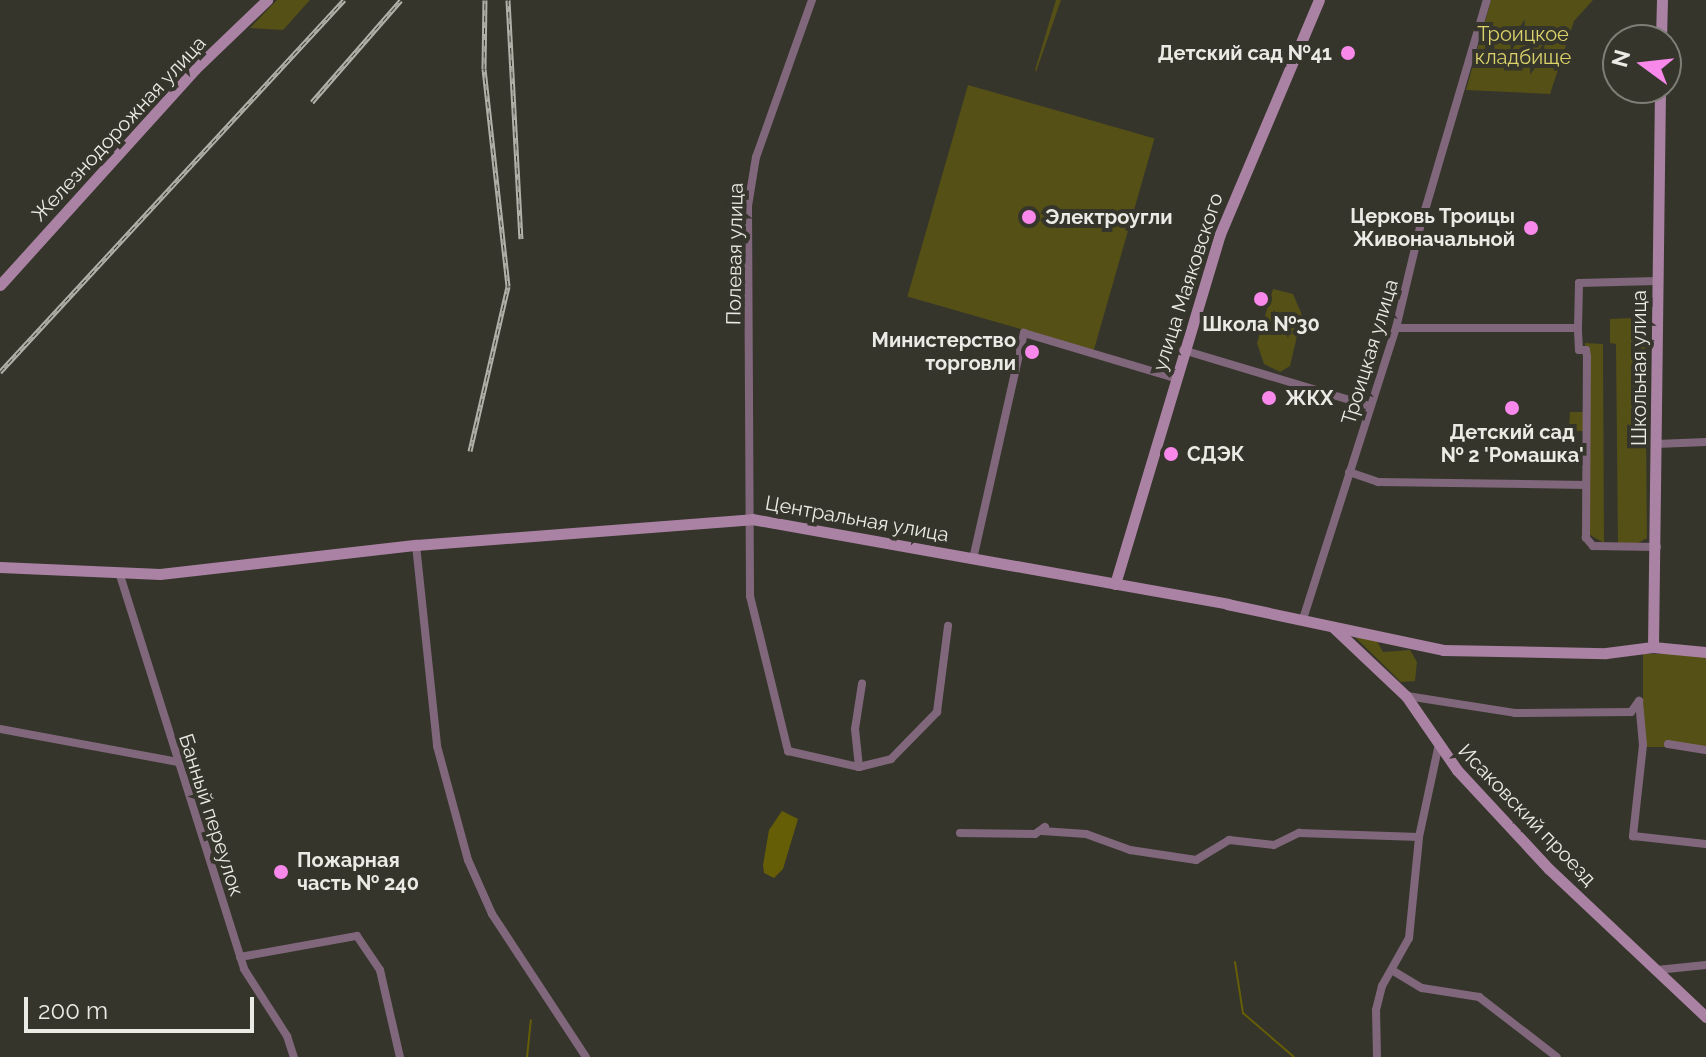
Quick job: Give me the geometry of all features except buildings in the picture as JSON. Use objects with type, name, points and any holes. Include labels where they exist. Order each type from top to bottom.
[{"type":"main road","name":"Железнодорожная улица","points":[[0,285],[195,69],[267,0]]},
{"type":"main road","name":"улица Маяковского","points":[[1115,584],[1183,350],[1229,211],[1319,0]]},
{"type":"main road","points":[[1661,24],[1662,0]]},
{"type":"main road","name":"Школьная улица","points":[[1653,647],[1657,547],[1660,104]]},
{"type":"main road","name":"Центральная улица","points":[[0,567],[175,573],[416,545],[752,519],[1115,584],[1472,653],[1606,653],[1653,647],[1706,652]]},
{"type":"main road","name":"Исаковский проезд","points":[[1334,628],[1406,696],[1438,748],[1549,869],[1706,1017]]},
{"type":"street","name":"Полевая улица","points":[[812,0],[756,157],[748,206],[750,596],[781,736],[788,751],[859,767]]},
{"type":"street","name":"Троицкая улица","points":[[1303,619],[1396,328],[1420,227],[1487,0]]},
{"type":"street","points":[[1657,281],[1579,283],[1578,328],[1579,350],[1586,350],[1587,357],[1589,543],[1657,547]]},
{"type":"street","points":[[1396,328],[1578,328]]},
{"type":"street","points":[[973,559],[1024,333],[1175,378]]},
{"type":"street","points":[[1183,350],[1370,406]]},
{"type":"street","points":[[1656,444],[1706,442]]},
{"type":"street","points":[[1349,472],[1378,482],[1586,485]]},
{"type":"street","points":[[416,545],[437,746],[468,860],[492,914],[586,1057]]},
{"type":"street","name":"Банный переулок","points":[[119,572],[240,957],[294,1057]]},
{"type":"street","points":[[862,684],[855,729],[859,767],[891,759],[937,712],[948,626]]},
{"type":"street","points":[[1406,696],[1515,713],[1631,712],[1639,701],[1643,745],[1630,828],[1633,836],[1651,841],[1706,844]]},
{"type":"street","points":[[0,729],[178,762]]},
{"type":"street","points":[[1668,744],[1706,750]]},
{"type":"street","points":[[1377,1057],[1376,1010],[1382,986],[1395,972],[1409,938],[1419,837],[1438,748]]},
{"type":"street","points":[[960,833],[1035,834],[1045,827],[1042,831],[1086,834],[1130,850],[1196,860],[1229,840],[1274,845],[1299,833],[1419,837]]},
{"type":"street","points":[[240,957],[357,936],[380,970],[400,1057]]},
{"type":"street","points":[[1657,970],[1706,965]]},
{"type":"street","points":[[1395,972],[1422,988],[1479,997],[1557,1057]]},
{"type":"green space","points":[[277,0],[310,0],[283,30],[250,28]]},
{"type":"green space","points":[[1056,0],[1061,0],[1036,72],[1035,70]]},
{"type":"green space","name":"Троицкое кладбище","points":[[1491,0],[1593,0],[1574,21],[1550,94],[1466,90]]},
{"type":"green space","name":"Электроугли","points":[[968,85],[1154,138],[1094,350],[907,296]]},
{"type":"green space","points":[[1273,289],[1293,294],[1302,315],[1290,366],[1280,372],[1264,364],[1257,343]]},
{"type":"green space","points":[[1633,318],[1645,326],[1647,538],[1631,547],[1618,547],[1616,344],[1610,343],[1610,319]]},
{"type":"green space","points":[[1585,343],[1603,344],[1604,543],[1585,532],[1586,431],[1569,431],[1570,412],[1586,412]]},
{"type":"green space","points":[[1354,636],[1377,641],[1383,652],[1410,650],[1417,662],[1415,681],[1401,682]]},
{"type":"green space","points":[[1643,654],[1706,654],[1706,747],[1643,747]]},
{"type":"shaded area","points":[[782,811],[798,819],[783,869],[774,878],[764,873],[763,865],[769,830]]},
{"type":"waterway","points":[[1235,962],[1243,1013],[1294,1057]]},
{"type":"waterway","points":[[527,1057],[531,1020]]},
{"type":"railway","points":[[0,372],[344,0]]},
{"type":"railway","points":[[312,102],[401,0]]},
{"type":"railway","points":[[470,451],[508,286],[484,69],[485,0]]},
{"type":"railway","points":[[508,0],[521,239]]},
{"type":"place","name":"Детский сад №41","points":[[1348,53]]},
{"type":"place","name":"Электроугли","points":[[1029,217]]},
{"type":"place","name":"Церковь Троицы Живоначальной","points":[[1531,228]]},
{"type":"place","name":"Школа №30","points":[[1261,299]]},
{"type":"place","name":"Министерство торговли","points":[[1032,352]]},
{"type":"place","name":"ЖКХ","points":[[1269,398]]},
{"type":"place","name":"Детский сад № 2 'Ромашка'","points":[[1512,408]]},
{"type":"place","name":"СДЭК","points":[[1171,454]]},
{"type":"place","name":"Пожарная часть № 240","points":[[281,872]]}]
